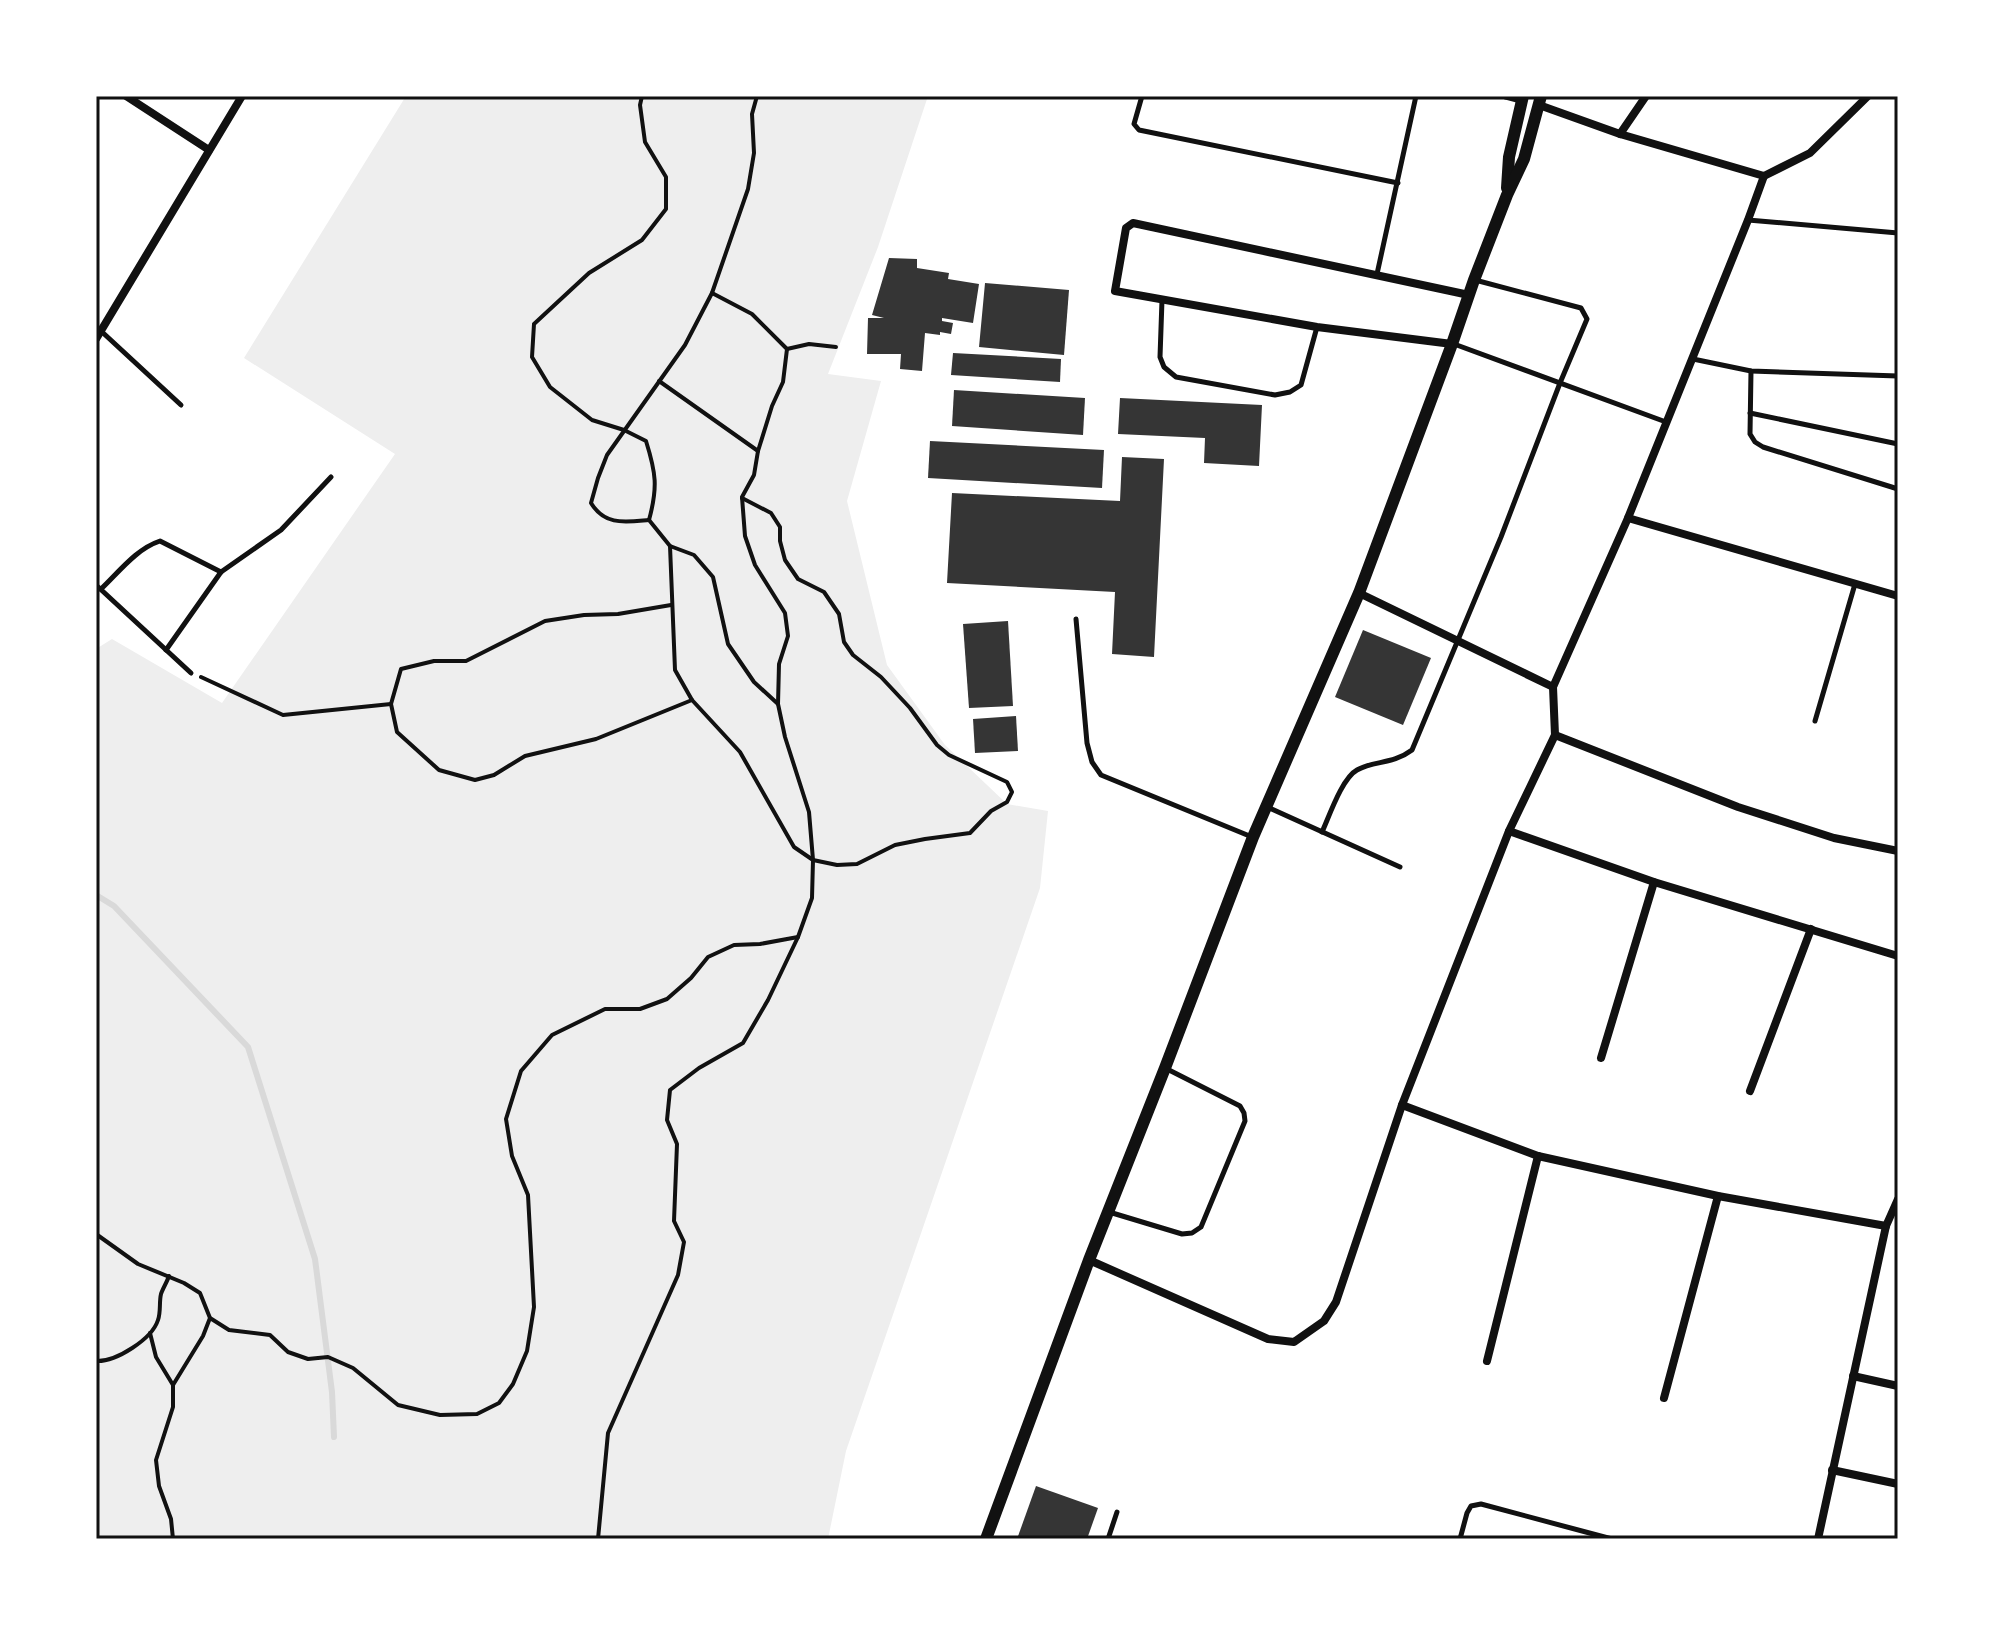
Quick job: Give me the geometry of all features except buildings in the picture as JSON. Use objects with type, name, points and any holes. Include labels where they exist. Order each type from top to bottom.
[{"type":"main road","points":[[1507,195],[1509,157],[1523,98]]},
{"type":"main road","points":[[986,1539],[1089,1260],[1253,837],[1359,593],[1474,280],[1524,159],[1540,100]]},
{"type":"street","points":[[126,96],[209,150]]},
{"type":"street","points":[[99,335],[242,96]]},
{"type":"street","points":[[1507,96],[1523,98]]},
{"type":"street","points":[[1620,134],[1646,96]]},
{"type":"street","points":[[1540,100],[1620,134],[1764,176],[1810,153],[1868,96]]},
{"type":"street","points":[[1089,1260],[1268,1339],[1294,1342],[1324,1321],[1336,1302],[1402,1105],[1509,831],[1555,735],[1553,687],[1628,518],[1764,176]]},
{"type":"street","points":[[1452,344],[1317,327],[1115,291],[1126,228],[1133,223],[1469,295]]},
{"type":"street","points":[[1628,518],[1898,596]]},
{"type":"street","points":[[1359,593],[1553,687]]},
{"type":"street","points":[[1555,735],[1738,807],[1834,838],[1898,851]]},
{"type":"street","points":[[1509,831],[1654,882],[1898,956]]},
{"type":"street","points":[[1601,1058],[1654,882]]},
{"type":"street","points":[[1750,1091],[1811,929]]},
{"type":"street","points":[[1402,1105],[1538,1156],[1718,1196],[1886,1226]]},
{"type":"street","points":[[1487,1361],[1538,1156]]},
{"type":"street","points":[[1664,1398],[1718,1196]]},
{"type":"street","points":[[1818,1539],[1886,1226],[1898,1199]]},
{"type":"street","points":[[1853,1376],[1898,1386]]},
{"type":"street","points":[[1832,1470],[1898,1484]]},
{"type":"lane","points":[[1142,96],[1134,124],[1139,130],[1398,183]]},
{"type":"lane","points":[[1377,274],[1416,96]]},
{"type":"lane","points":[[1748,220],[1898,233]]},
{"type":"lane","points":[[1322,832],[1347,779],[1356,770],[1402,758],[1412,750],[1587,319],[1581,308],[1474,280]]},
{"type":"lane","points":[[1163,299],[1160,357],[1164,367],[1176,377],[1275,395],[1290,392],[1301,385],[1317,327]]},
{"type":"lane","points":[[99,335],[181,405]]},
{"type":"lane","points":[[1452,344],[1667,422]]},
{"type":"lane","points":[[1693,359],[1751,371],[1898,376]]},
{"type":"lane","points":[[1751,371],[1750,434],[1755,442],[1898,489]]},
{"type":"lane","points":[[1750,413],[1898,444]]},
{"type":"lane","points":[[166,650],[221,572],[281,530],[331,477]]},
{"type":"lane","points":[[191,673],[99,587],[139,552],[160,541],[221,572]]},
{"type":"lane","points":[[1815,721],[1855,583]]},
{"type":"lane","points":[[1076,619],[1087,743],[1092,762],[1101,775],[1253,837]]},
{"type":"lane","points":[[1266,807],[1400,867]]},
{"type":"lane","points":[[1108,1212],[1182,1234],[1192,1233],[1201,1227],[1245,1121],[1240,1106],[1165,1068]]},
{"type":"lane","points":[[1460,1539],[1471,1506],[1481,1504],[1612,1539]]},
{"type":"lane","points":[[1108,1539],[1117,1512]]},
{"type":"path","points":[[642,96],[640,105],[645,142],[666,177],[666,209],[642,240],[589,273],[534,324],[532,357],[550,387],[592,420],[646,441],[655,469],[655,497],[649,520]]},
{"type":"path","points":[[649,520],[622,523],[598,515],[591,503],[607,455],[685,345],[712,293],[748,189],[754,153],[752,114],[757,96]]},
{"type":"path","points":[[712,293],[752,314],[787,349]]},
{"type":"path","points":[[787,349],[809,344],[836,347]]},
{"type":"path","points":[[598,1539],[608,1433],[678,1275],[684,1242],[674,1221],[677,1144],[667,1120],[670,1090],[699,1068],[743,1043],[798,937],[812,898],[809,812],[778,704],[779,664],[788,636],[785,613],[755,565],[745,536],[742,497],[754,475],[772,406],[783,382],[787,349]]},
{"type":"path","points":[[659,381],[758,451]]},
{"type":"path","points":[[670,546],[675,670],[692,700],[740,752],[794,847],[813,860],[837,865],[857,864],[895,845],[970,833],[991,811],[1007,802],[1012,792],[1007,782],[949,755],[937,745],[910,708],[881,677],[853,655],[844,642],[839,614],[832,603],[824,592],[798,579],[785,560],[780,527],[771,513],[742,497]]},
{"type":"path","points":[[649,520],[670,546],[694,555],[713,577],[728,644],[754,682],[778,704]]},
{"type":"path","points":[[671,605],[545,621],[466,661],[434,661],[401,669],[391,704],[397,732],[439,770],[475,780],[494,775],[525,756],[596,739],[692,700]]},
{"type":"path","points":[[191,673],[283,715],[391,704]]},
{"type":"path","points":[[96,1234],[138,1264],[200,1293],[210,1318],[229,1330],[270,1335],[288,1352],[308,1359],[328,1357],[353,1368],[398,1405],[440,1415],[477,1414],[499,1403],[513,1384],[527,1351],[534,1307],[528,1195],[512,1156],[506,1119],[521,1071],[552,1035],[605,1009],[640,1009],[667,999],[691,978],[708,957],[734,945],[798,937]]},
{"type":"path","points":[[96,1361],[124,1354],[150,1333],[158,1320],[161,1295],[169,1276]]},
{"type":"path","points":[[173,1385],[203,1336],[210,1318]]},
{"type":"path","points":[[150,1333],[156,1357],[173,1385],[173,1407],[156,1460],[159,1486],[171,1519],[173,1539]]},
{"type":"shaded area","points":[[406,96],[928,96],[878,247],[828,374],[881,381],[847,501],[887,665],[945,745],[1007,804],[1048,811],[1040,888],[846,1451],[828,1539],[96,1539],[96,649],[112,639],[222,703],[395,454],[244,358]]},
{"type":"waterway","points":[[96,895],[114,906],[248,1047],[315,1259],[332,1392],[334,1437]]}]
